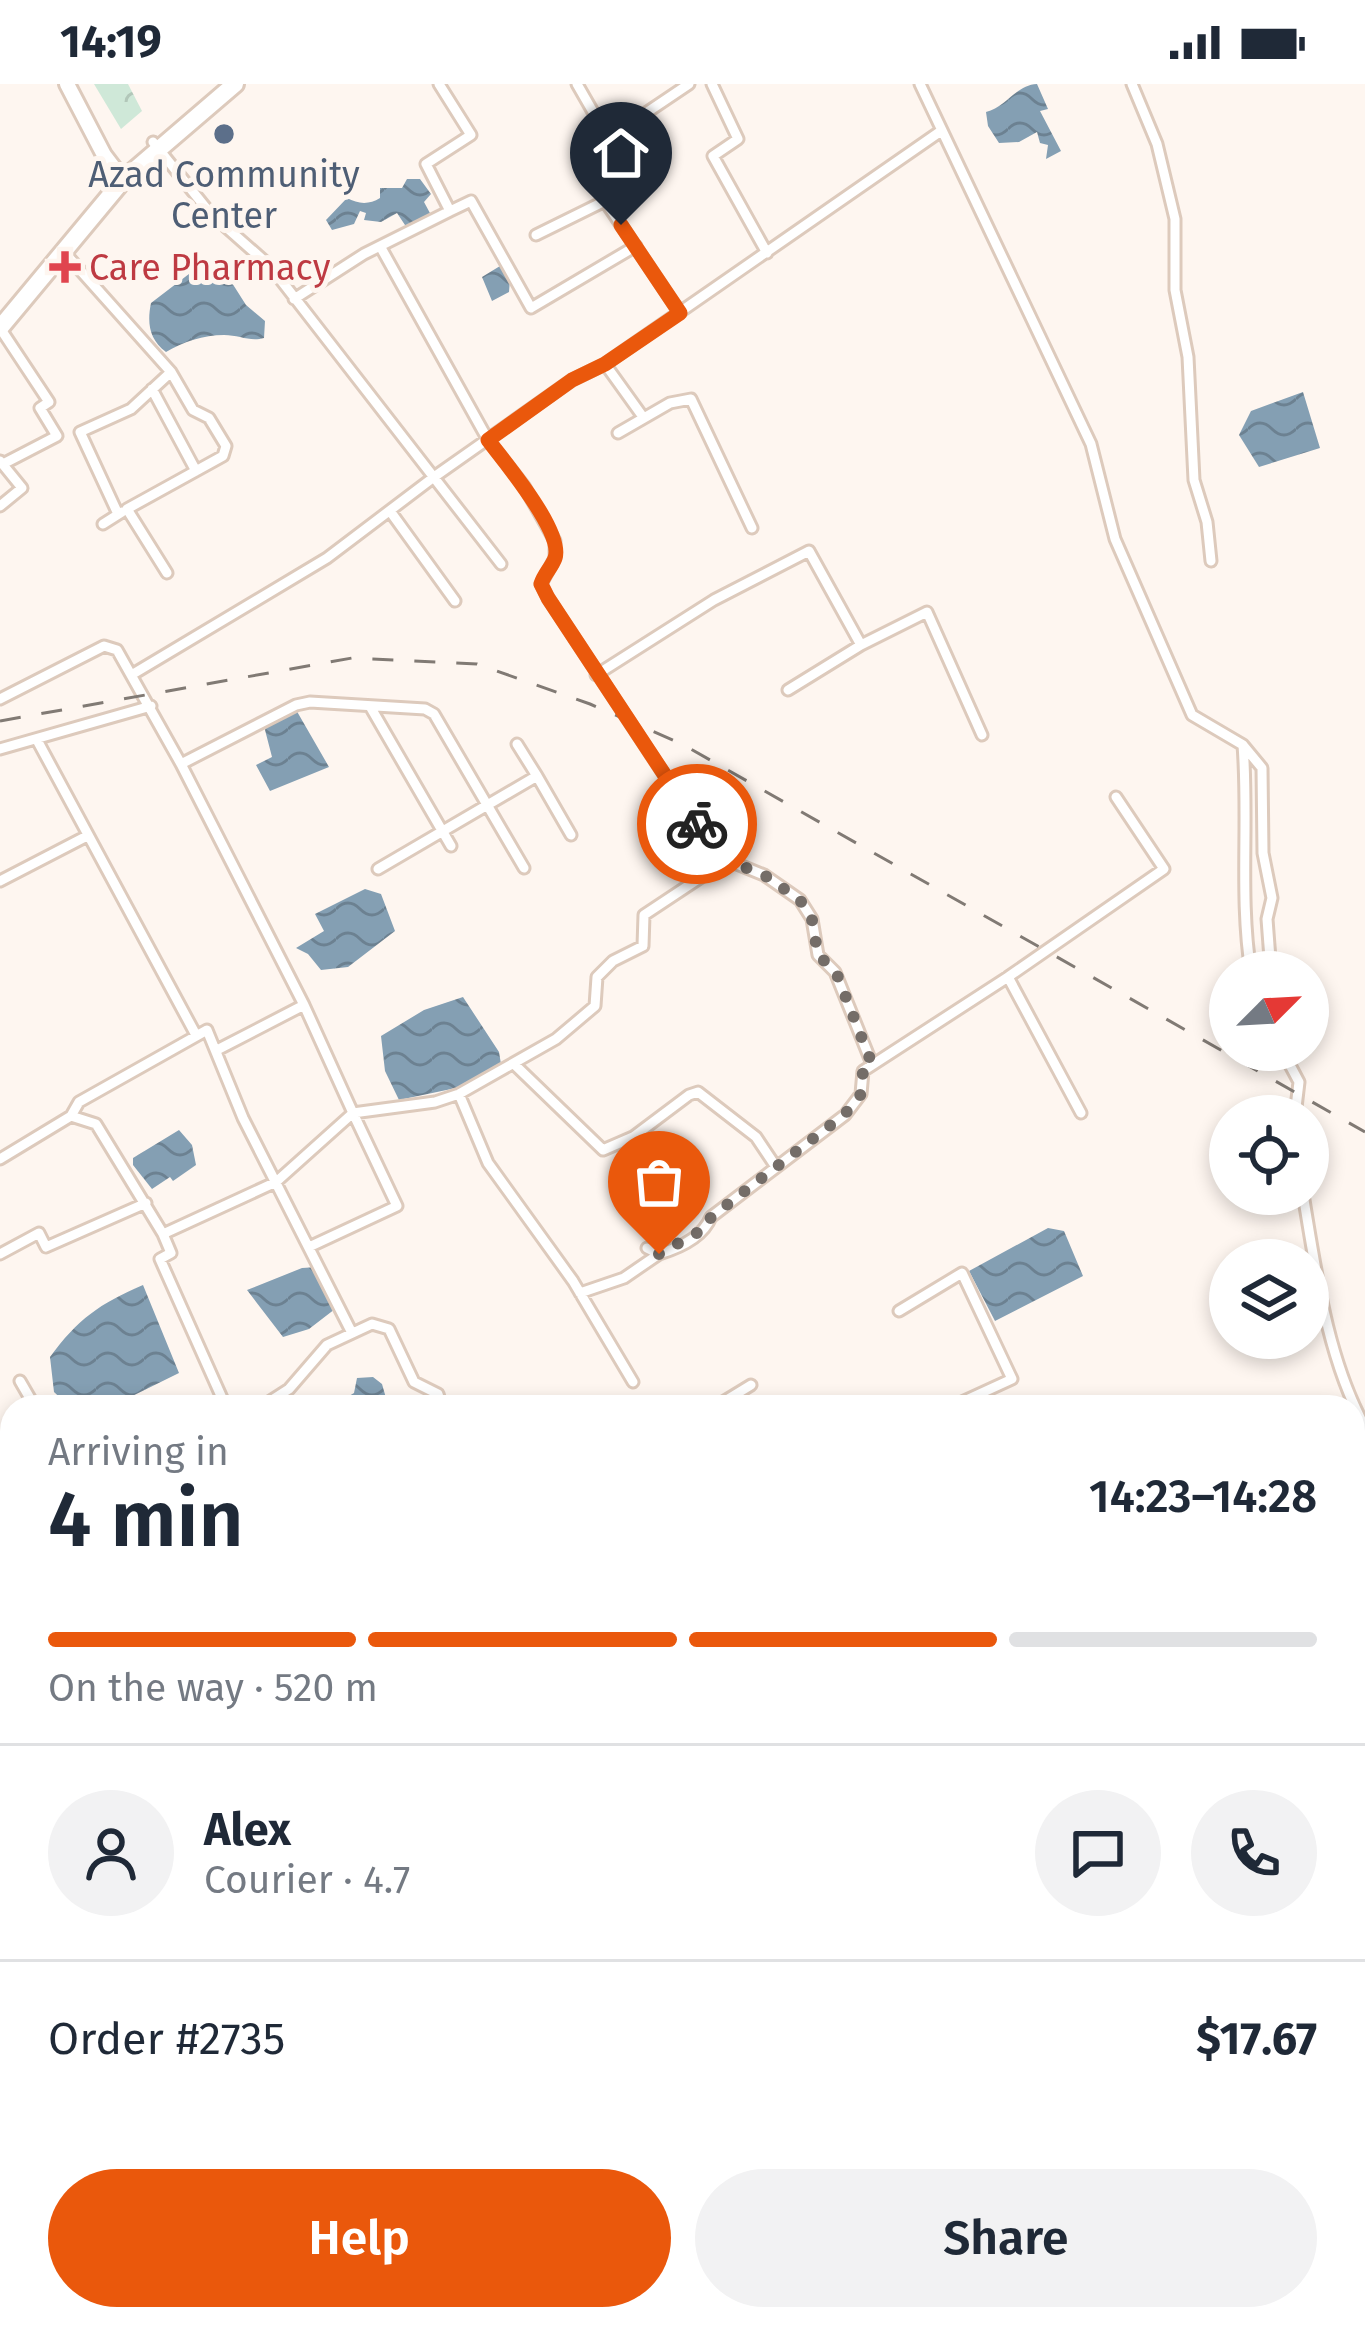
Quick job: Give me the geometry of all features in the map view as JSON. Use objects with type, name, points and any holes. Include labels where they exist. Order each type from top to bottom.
[{"type":"highway","points":[[0,315],[120,177],[222,84]]},
{"type":"highway","points":[[156,146],[235,84]]},
{"type":"highway","points":[[0,328],[120,177]]},
{"type":"street","points":[[67,84],[120,177]]},
{"type":"street","points":[[439,84],[471,135],[425,164],[450,211]]},
{"type":"street","points":[[577,84],[612,145],[644,124],[640,117],[689,84]]},
{"type":"street","points":[[712,84],[738,140],[713,156],[767,253]]},
{"type":"street","points":[[920,84],[1091,444],[1115,538],[1192,715],[1243,745],[1262,768],[1263,853],[1272,898],[1267,919],[1269,951]]},
{"type":"street","points":[[1132,84],[1157,144],[1175,219],[1175,290],[1188,357],[1194,480],[1207,522],[1211,561]]},
{"type":"street","points":[[133,674],[327,558],[572,380],[605,364],[940,131]]},
{"type":"street","points":[[156,146],[210,213],[270,266],[501,563]]},
{"type":"street","points":[[294,299],[380,246],[472,201],[531,308],[636,246]]},
{"type":"street","points":[[536,235],[605,201],[611,204],[680,313]]},
{"type":"street","points":[[380,246],[488,440],[524,486],[555,541],[555,558],[541,584],[596,675],[689,813],[727,860],[764,875],[800,900],[812,920],[818,955],[836,972],[872,1064]]},
{"type":"street","points":[[64,252],[171,372],[193,410],[209,418],[226,446],[226,453],[103,524]]},
{"type":"street","points":[[0,328],[49,402],[40,408],[57,436],[1,463],[22,488],[0,506]]},
{"type":"street","points":[[605,364],[644,417]]},
{"type":"street","points":[[167,573],[122,512],[80,432],[131,409],[171,372]]},
{"type":"street","points":[[152,389],[196,471]]},
{"type":"street","points":[[619,434],[644,417],[691,399],[752,529]]},
{"type":"street","points":[[390,511],[455,602]]},
{"type":"street","points":[[596,675],[713,600],[809,551],[861,645]]},
{"type":"street","points":[[788,690],[927,612],[982,735]]},
{"type":"street","points":[[0,699],[104,646],[117,650],[133,674],[304,1005],[397,1206],[309,1247]]},
{"type":"street","points":[[182,764],[296,705],[424,709],[434,714],[524,868]]},
{"type":"street","points":[[0,749],[151,706]]},
{"type":"street","points":[[371,708],[451,846]]},
{"type":"street","points":[[37,740],[196,1035]]},
{"type":"street","points":[[517,744],[571,835]]},
{"type":"street","points":[[1243,745],[1247,951]]},
{"type":"street","points":[[377,869],[537,776]]},
{"type":"street","points":[[580,1293],[624,1278],[706,1228],[711,1217],[845,1114],[861,1094],[863,1071],[1164,869],[1117,796]]},
{"type":"street","points":[[0,881],[87,836]]},
{"type":"street","points":[[163,1234],[276,1182],[353,1113],[459,1094],[556,1039],[596,1006],[597,977],[645,942],[644,915],[727,860]]},
{"type":"street","points":[[1008,977],[1082,1112]]},
{"type":"street","points":[[217,1050],[304,1005]]},
{"type":"street","points":[[0,1159],[70,1116],[79,1102],[207,1030],[243,1118],[352,1333]]},
{"type":"street","points":[[515,1065],[603,1150],[633,1137],[698,1092],[756,1137],[776,1167]]},
{"type":"street","points":[[1293,1071],[1299,1082]]},
{"type":"street","points":[[1297,1071],[1297,1095]]},
{"type":"street","points":[[459,1094],[488,1163],[580,1293],[634,1382]]},
{"type":"street","points":[[70,1116],[96,1124],[163,1234],[172,1253],[160,1259],[221,1395]]},
{"type":"street","points":[[0,1254],[40,1233],[46,1247],[146,1203]]},
{"type":"street","points":[[1307,1215],[1331,1333],[1350,1395]]},
{"type":"street","points":[[647,1248],[659,1254]]},
{"type":"street","points":[[899,1311],[962,1273],[1012,1379],[977,1395]]},
{"type":"street","points":[[280,1395],[328,1345],[372,1324],[389,1329],[414,1382],[438,1395]]},
{"type":"street","points":[[20,1381],[28,1395]]},
{"type":"street","points":[[734,1395],[752,1384]]},
{"type":"green space","points":[[94,84],[128,84],[142,111],[121,129]]},
{"type":"water","points":[[1037,84],[1048,109],[1040,111],[1061,151],[1046,159],[1048,145],[1040,143],[1037,132],[1019,142],[999,143],[986,112]]},
{"type":"water","points":[[407,179],[420,179],[431,194],[424,202],[431,215],[407,228],[397,213],[381,222],[364,220],[366,213],[360,211],[354,224],[332,230],[326,220],[347,198],[372,202],[380,198],[380,188],[402,188]]},
{"type":"water","points":[[202,264],[220,264],[246,305],[265,321],[264,338],[216,335],[166,352],[160,347],[151,330],[151,303]]},
{"type":"water","points":[[500,266],[510,279],[509,292],[492,301],[482,277]]},
{"type":"water","points":[[1303,392],[1320,448],[1259,467],[1239,435],[1251,411]]},
{"type":"water","points":[[295,708],[329,767],[270,791],[256,765],[272,757],[265,730],[268,720]]},
{"type":"water","points":[[365,889],[381,894],[395,931],[348,967],[321,970],[296,948],[324,931],[315,914]]},
{"type":"water","points":[[463,997],[499,1052],[501,1064],[456,1088],[399,1100],[385,1071],[381,1036],[424,1010]]},
{"type":"water","points":[[179,1130],[192,1145],[196,1165],[152,1189],[133,1165],[133,1158]]},
{"type":"water","points":[[1048,1228],[1064,1231],[1083,1276],[995,1321],[969,1271]]},
{"type":"water","points":[[318,1267],[335,1309],[309,1329],[283,1337],[247,1290],[302,1268]]},
{"type":"water","points":[[143,1285],[179,1373],[134,1395],[57,1395],[50,1357],[70,1332],[114,1299]]},
{"type":"water","points":[[373,1377],[385,1395],[351,1395],[357,1378]]},
{"type":"railway","points":[[0,721],[352,658],[477,664],[590,704],[682,744],[1365,1132]]},
{"type":"way so far","points":[[659,1254],[706,1228],[711,1217],[845,1114],[861,1094],[863,1071],[872,1064],[836,972],[818,955],[812,920],[800,900],[764,875],[727,860],[697,824]]},
{"type":"place","name":"Azad Community Center","points":[[224,134]]},
{"type":"place","name":"Care Pharmacy","points":[[65,267]]},
{"type":"route","points":[[621,225],[680,313],[605,364],[572,380],[488,440],[524,486],[555,541],[555,558],[541,584],[548,598],[697,824]]}]
